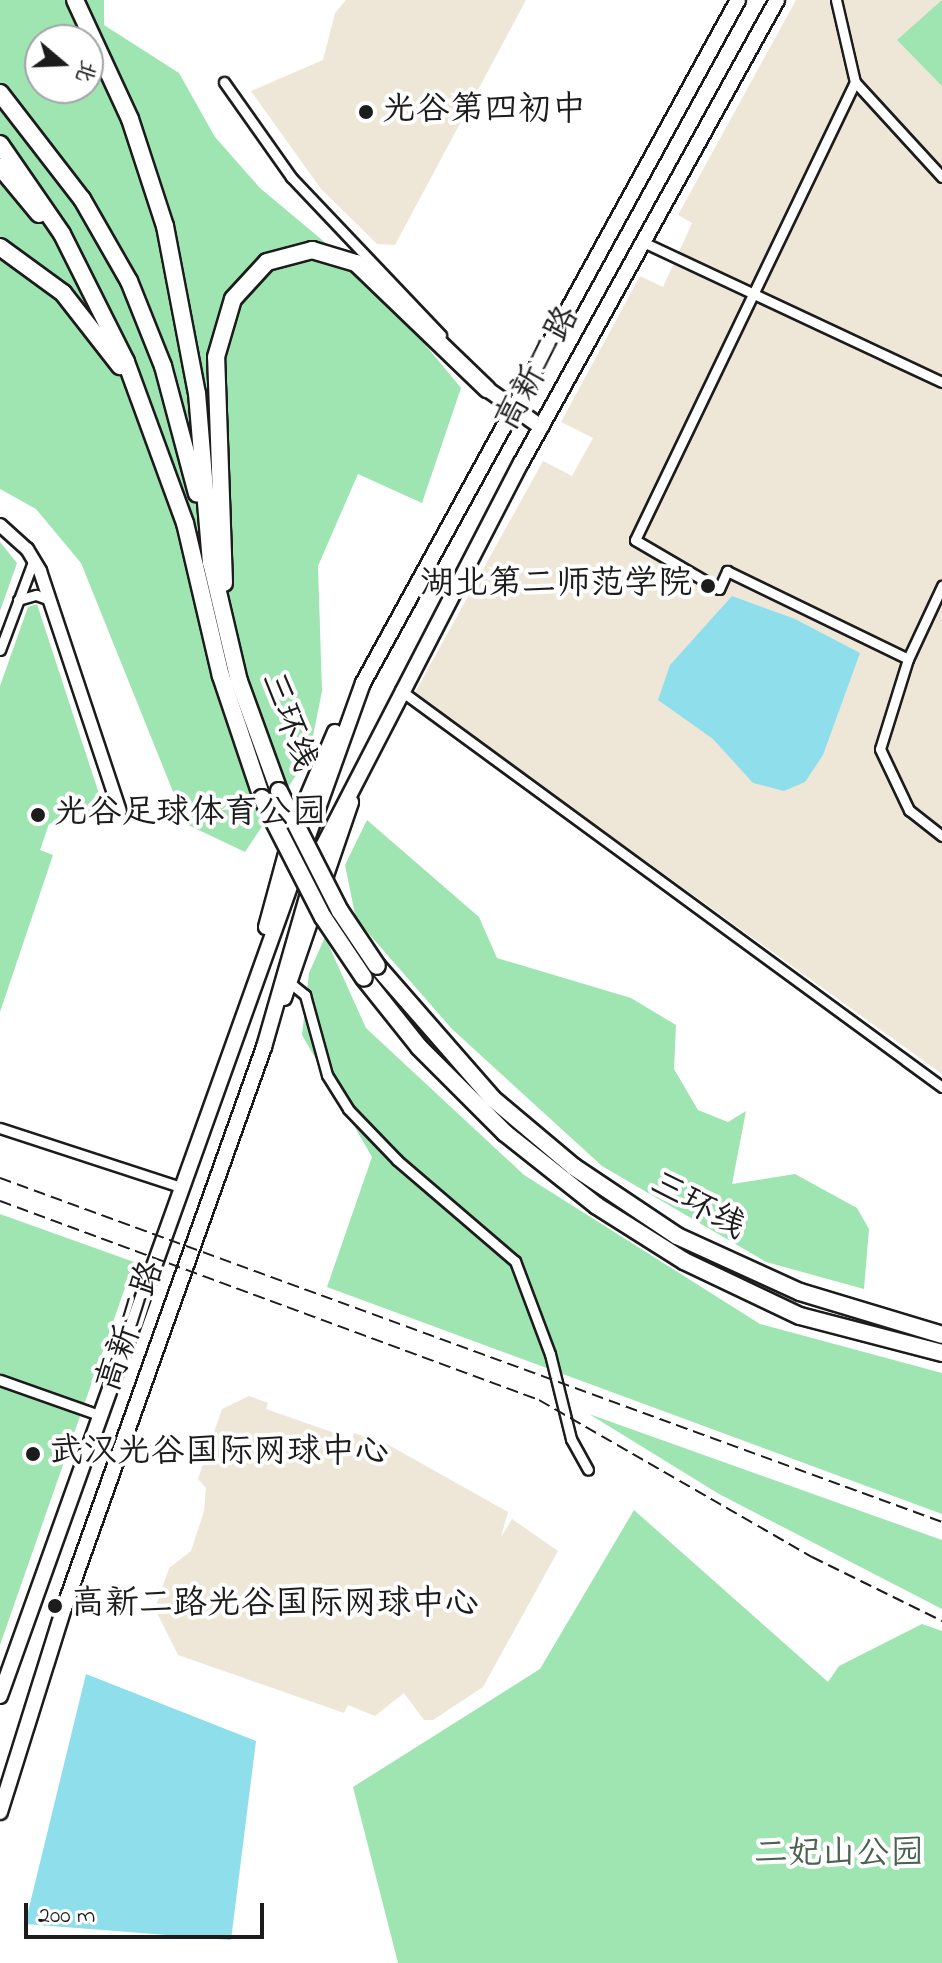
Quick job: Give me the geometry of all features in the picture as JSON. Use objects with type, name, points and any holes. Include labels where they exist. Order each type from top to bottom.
[{"type":"highway","points":[[75,0],[130,119],[165,226],[189,337],[194,448]]},
{"type":"highway","points":[[0,95],[19,115],[82,199],[129,281],[194,448]]},
{"type":"highway","name":"三环线","points":[[0,144],[46,208],[95,294],[140,398],[185,523],[221,676],[262,798],[323,917],[364,978],[419,1047],[505,1133],[597,1206],[684,1261],[800,1316],[942,1353]]},
{"type":"highway","points":[[0,167],[95,294]]},
{"type":"highway","points":[[0,247],[63,293],[140,398]]},
{"type":"highway","points":[[224,617],[216,357],[226,316],[254,272],[296,251],[343,256],[389,290],[487,389]]},
{"type":"highway","name":"三环线","points":[[194,448],[211,562],[224,617],[279,791],[377,966],[492,1098],[574,1167],[677,1236],[800,1292],[942,1335]]},
{"type":"highway","points":[[800,1292],[942,1326]]},
{"type":"highway","points":[[859,1332],[942,1363]]},
{"type":"main road","name":"高新二路","points":[[0,1696],[363,683],[510,410],[738,0]]},
{"type":"main road","name":"高新二路","points":[[264,1047],[302,903],[360,770],[541,427],[777,0]]},
{"type":"main road","points":[[487,389],[510,410],[541,427]]},
{"type":"main road","name":"高新二路","points":[[0,1812],[4,1786],[84,1551],[289,982],[360,770]]},
{"type":"street","points":[[836,0],[855,82],[942,177]]},
{"type":"street","points":[[224,82],[291,177],[487,389]]},
{"type":"street","points":[[855,82],[750,293],[635,540],[719,589],[727,571],[908,659]]},
{"type":"street","points":[[643,242],[942,382]]},
{"type":"street","points":[[0,525],[34,559],[120,811]]},
{"type":"street","points":[[0,650],[34,559]]},
{"type":"street","points":[[942,586],[894,688],[880,749],[909,810],[942,836]]},
{"type":"street","points":[[18,600],[36,595],[50,600]]},
{"type":"street","points":[[400,690],[942,1087]]},
{"type":"street","points":[[289,982],[305,995],[327,1075],[348,1109],[397,1160],[515,1261],[550,1354],[571,1439],[588,1470]]},
{"type":"street","points":[[0,1128],[180,1187]]},
{"type":"street","points":[[0,1380],[99,1415]]},
{"type":"shaded area","name":"光谷第四初中","points":[[346,0],[526,0],[395,245],[377,244],[321,189],[251,91],[323,60],[335,13]]},
{"type":"shaded area","name":"湖北第二师范学院","points":[[796,0],[942,0],[942,1074],[414,694],[543,461],[572,476],[593,438],[561,422],[640,276],[663,287],[692,223],[678,215]]},
{"type":"shaded area","points":[[249,1396],[268,1403],[266,1409],[352,1439],[354,1433],[387,1444],[508,1512],[501,1537],[512,1519],[558,1551],[483,1687],[433,1720],[424,1720],[404,1693],[375,1716],[348,1705],[344,1713],[178,1655],[155,1609],[169,1568],[191,1551],[204,1511],[206,1488],[198,1479],[222,1409]]},
{"type":"green space","points":[[0,0],[104,0],[104,24],[24,24],[24,104],[104,104],[104,25],[179,73],[215,137],[260,188],[376,285],[461,388],[422,503],[358,474],[318,566],[322,691],[309,756],[245,852],[186,824],[81,563],[36,509],[0,489]]},
{"type":"green space","points":[[942,0],[942,86],[897,40]]},
{"type":"green space","points":[[0,542],[17,563],[0,611]]},
{"type":"green space","name":"光谷足球体育公园","points":[[37,604],[103,806],[49,824],[40,850],[53,855],[0,1012],[0,686],[28,607]]},
{"type":"green space","points":[[367,820],[479,917],[497,958],[631,998],[676,1025],[674,1069],[698,1110],[728,1122],[746,1111],[732,1184],[795,1174],[857,1208],[869,1229],[864,1289],[766,1262],[602,1166],[452,1029],[356,919],[345,865]]},
{"type":"green space","points":[[325,937],[366,1028],[524,1175],[760,1324],[942,1373],[942,1514],[327,1287],[372,1157],[302,1035],[309,973]]},
{"type":"green space","name":"武汉光谷国际网球中心","points":[[0,1214],[134,1262],[0,1645]]},
{"type":"green space","points":[[589,1414],[942,1540],[942,1609],[719,1494]]},
{"type":"green space","name":"二妃山公园","points":[[634,1510],[828,1682],[839,1666],[922,1624],[942,1631],[942,1963],[398,1963],[353,1787],[540,1669]]},
{"type":"water","points":[[732,596],[795,619],[860,653],[823,755],[805,782],[784,791],[753,783],[713,739],[658,700],[670,665]]},
{"type":"water","points":[[86,1674],[256,1741],[231,1940],[25,1924]]},
{"type":"railway","points":[[0,1178],[942,1522]]},
{"type":"railway","points":[[0,1201],[539,1400],[812,1557],[942,1621]]},
{"type":"place","name":"光谷第四初中","points":[[366,112]]},
{"type":"place","name":"湖北第二师范学院","points":[[708,586]]},
{"type":"place","name":"光谷足球体育公园","points":[[38,815]]},
{"type":"place","name":"武汉光谷国际网球中心","points":[[33,1454]]},
{"type":"place","name":"高新二路光谷国际网球中心","points":[[55,1606]]}]
